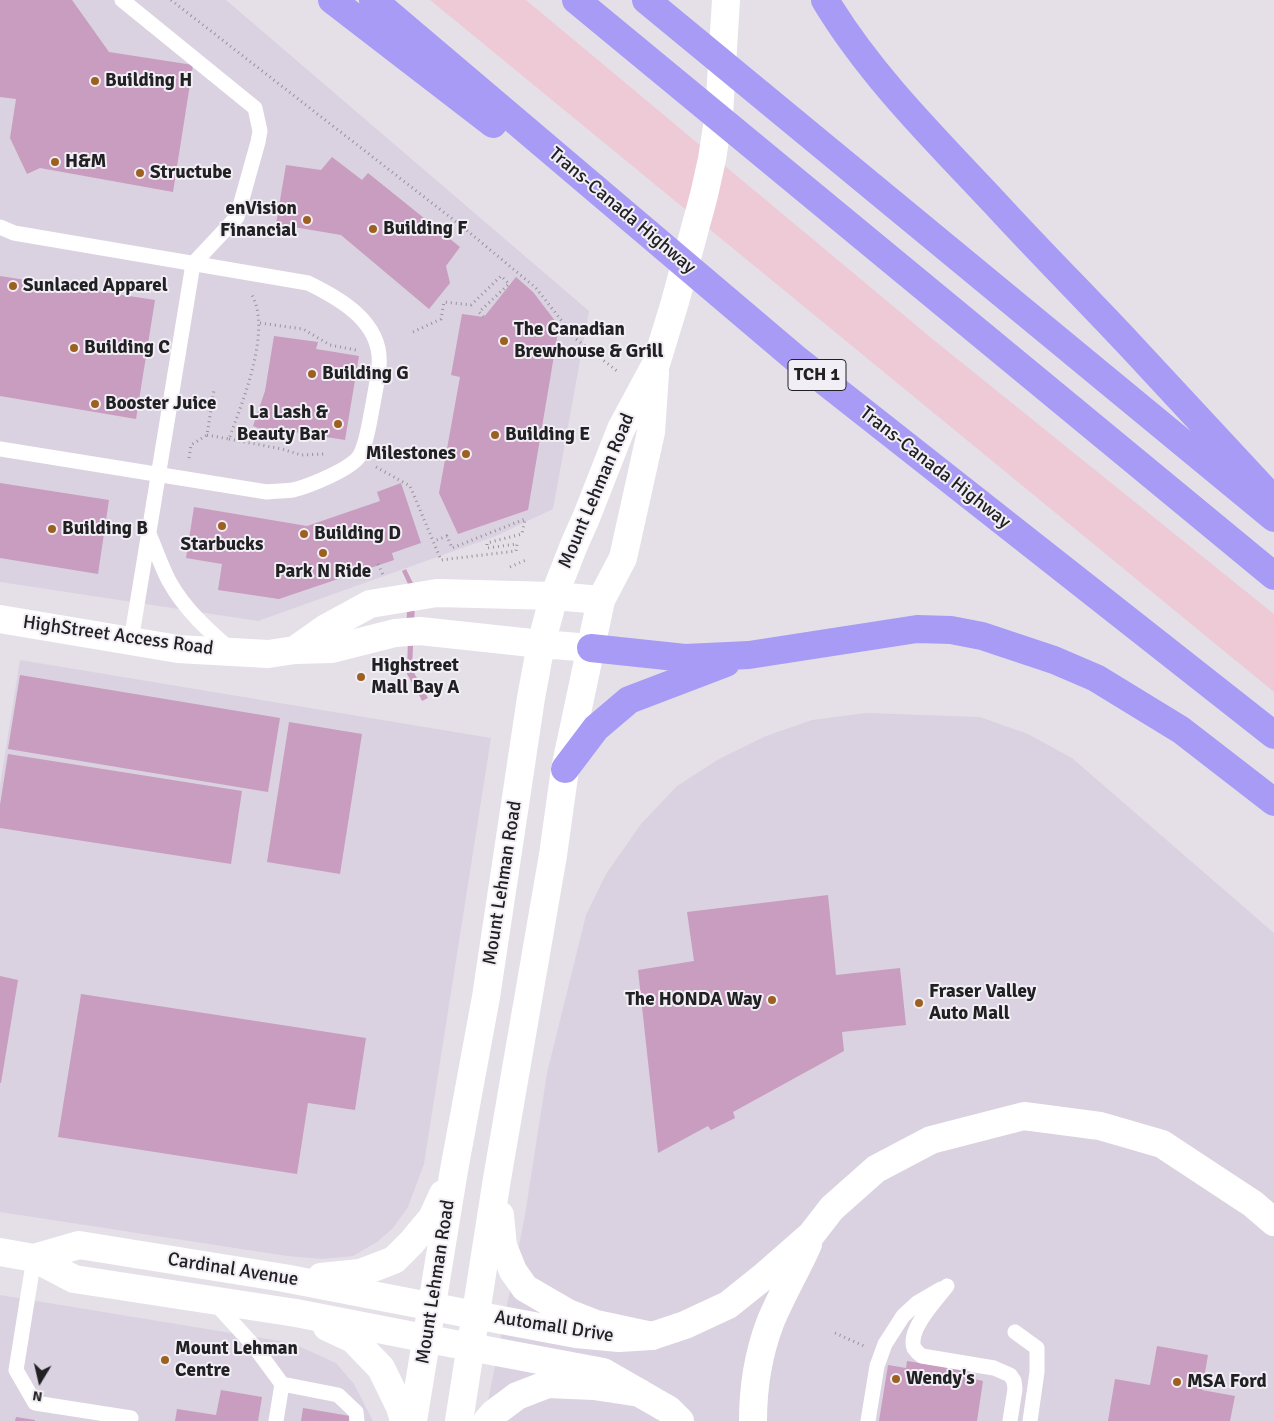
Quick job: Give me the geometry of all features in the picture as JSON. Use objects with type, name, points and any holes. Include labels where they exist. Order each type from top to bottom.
[{"type":"highway","points":[[332,0],[795,358]]},
{"type":"highway","name":"Trans-Canada Highway","points":[[373,0],[795,358],[1274,735]]},
{"type":"highway","points":[[576,0],[1274,576]]},
{"type":"highway","points":[[646,0],[1274,518]]},
{"type":"highway","points":[[825,0],[843,30],[914,117],[1129,343],[1274,500]]},
{"type":"highway","points":[[591,648],[685,658],[749,654],[917,630],[951,630],[982,636],[1054,660],[1096,678],[1181,730],[1274,802]]},
{"type":"highway","points":[[565,769],[596,728],[629,700],[749,654]]},
{"type":"main road","name":"Mount Lehman Road","points":[[459,1421],[496,1178],[553,855],[565,769],[601,600],[623,558],[651,432],[656,364],[696,227],[712,159],[719,114],[726,0]]},
{"type":"main road","name":"Mount Lehman Road","points":[[413,1421],[454,1170],[486,998],[531,698],[541,644],[554,596],[606,470],[621,428],[656,364]]},
{"type":"main road","name":"HighStreet Access Road","points":[[295,650],[326,628],[370,604],[437,593],[554,596],[601,600]]},
{"type":"main road","name":"HighStreet Access Road","points":[[0,619],[178,649],[268,654],[295,650],[332,650],[395,633],[420,631],[591,648]]},
{"type":"main road","name":"Automall Drive","points":[[476,1315],[576,1334],[618,1338],[652,1336],[728,1306],[811,1235],[832,1208],[876,1169],[931,1140],[1024,1116],[1100,1126],[1162,1144],[1253,1204],[1274,1222]]},
{"type":"main road","points":[[284,1278],[326,1277],[360,1273],[394,1260],[432,1218],[454,1170]]},
{"type":"main road","points":[[496,1178],[503,1246],[513,1271],[525,1288],[568,1313],[596,1324],[652,1336]]},
{"type":"main road","name":"Automall Drive","points":[[753,1421],[755,1382],[761,1351],[771,1322],[811,1235]]},
{"type":"main road","name":"Cardinal Avenue","points":[[34,1258],[78,1245],[284,1278],[431,1308],[476,1315]]},
{"type":"main road","name":"Cardinal Avenue","points":[[0,1252],[34,1258],[74,1279],[296,1313],[470,1347]]},
{"type":"main road","points":[[296,1313],[353,1340],[381,1368],[400,1407],[404,1421]]},
{"type":"main road","name":"Automall Drive","points":[[470,1347],[603,1372],[669,1410],[680,1421]]},
{"type":"main road","points":[[487,1421],[493,1414],[517,1396],[548,1384],[594,1386],[640,1392]]},
{"type":"lane","points":[[122,0],[256,108],[260,131],[237,217],[193,264],[131,641]]},
{"type":"lane","points":[[0,227],[14,233],[308,282],[336,297],[364,319],[378,347],[379,366],[368,428],[360,456],[341,471],[318,482],[293,490],[267,492],[0,449]]},
{"type":"lane","points":[[149,534],[169,581],[183,603],[200,623],[234,652]]},
{"type":"lane","points":[[34,1258],[16,1370],[35,1403],[131,1418]]},
{"type":"lane","points":[[868,1421],[880,1354],[903,1316],[917,1302],[947,1286],[918,1326],[914,1348],[922,1356],[994,1368],[1010,1375],[1014,1381],[1015,1389],[1010,1421]]},
{"type":"lane","points":[[211,1300],[254,1346],[282,1384],[338,1395],[356,1412],[357,1421]]},
{"type":"lane","points":[[1015,1332],[1037,1348],[1037,1372],[1030,1421]]},
{"type":"lane","points":[[276,1421],[282,1384]]},
{"type":"path","points":[[171,0],[464,228],[536,288],[576,339],[617,371]]},
{"type":"path","points":[[229,439],[250,382],[260,323],[256,303],[239,272]]},
{"type":"path","points":[[413,332],[441,319],[444,302],[471,305],[500,276],[509,284],[479,312],[484,316]]},
{"type":"path","points":[[260,323],[303,329],[330,345],[365,352]]},
{"type":"path","points":[[206,435],[214,390]]},
{"type":"path","points":[[186,480],[191,445],[206,435],[282,449],[301,456],[327,454]]},
{"type":"path","points":[[376,467],[410,486],[441,560],[516,551],[517,544],[487,548],[487,543],[522,534],[525,519],[452,548],[447,536],[434,540]]},
{"type":"path","points":[[378,564],[385,580]]},
{"type":"path","points":[[835,1332],[880,1354]]},
{"type":"shaded area","points":[[0,0],[226,0],[589,311],[553,509],[496,536],[258,621],[0,582]]},
{"type":"shaded area","points":[[430,0],[526,0],[935,341],[1274,614],[1274,692]]},
{"type":"shaded area","points":[[20,660],[491,738],[424,1164],[408,1207],[393,1228],[377,1242],[353,1256],[322,1259],[287,1256],[0,1212],[0,785]]},
{"type":"shaded area","name":"Fraser Valley Auto Mall","points":[[866,713],[980,717],[1028,734],[1072,758],[1274,933],[1274,1421],[484,1421],[525,1215],[547,1073],[586,915],[606,874],[641,824],[677,786],[719,759],[766,736],[812,720]]},
{"type":"shaded area","name":"Mount Lehman Centre","points":[[0,1295],[292,1343],[336,1363],[354,1384],[373,1421],[0,1421]]},
{"type":"building","name":"Building H","points":[[0,0],[72,0],[109,52],[193,65],[173,192],[40,168],[27,174],[10,138],[16,99],[0,97]]},
{"type":"building","name":"Building F","points":[[332,157],[362,180],[368,173],[460,247],[446,266],[450,283],[429,309],[341,235],[276,224],[286,165],[321,170]]},
{"type":"building","name":"Building C","points":[[0,276],[155,300],[136,419],[0,396]]},
{"type":"building","name":"Building E","points":[[516,277],[533,292],[559,326],[528,510],[458,534],[439,493],[460,377],[451,375],[462,314],[484,317]]},
{"type":"building","name":"Building G","points":[[274,336],[318,342],[316,349],[359,356],[345,440],[294,432],[290,441],[253,426],[265,391]]},
{"type":"building","name":"Building B","points":[[0,483],[109,500],[98,574],[0,558]]},
{"type":"building","name":"Building D","points":[[401,483],[421,543],[392,553],[394,560],[279,599],[218,590],[222,564],[186,558],[194,507],[307,526],[380,501],[377,492]]},
{"type":"building","points":[[406,569],[413,583],[412,604],[415,604],[412,669],[428,698],[422,701],[416,683],[413,685],[407,674],[408,584],[402,571]]},
{"type":"building","points":[[20,675],[280,718],[268,792],[8,749]]},
{"type":"building","points":[[289,722],[362,734],[340,874],[267,862]]},
{"type":"building","points":[[8,754],[242,791],[231,864],[0,828],[0,805]]},
{"type":"building","name":"The HONDA Way","points":[[828,895],[836,975],[900,968],[906,1025],[842,1032],[844,1051],[733,1112],[735,1118],[711,1130],[708,1126],[658,1153],[638,970],[694,961],[687,912]]},
{"type":"building","points":[[0,976],[18,980],[1,1083],[0,1083]]},
{"type":"building","points":[[81,994],[366,1038],[355,1110],[308,1103],[297,1174],[58,1137]]},
{"type":"building","name":"MSA Ford","points":[[1157,1346],[1208,1355],[1202,1390],[1235,1396],[1230,1421],[1108,1421],[1115,1379],[1150,1385]]},
{"type":"building","points":[[907,1361],[971,1371],[970,1378],[983,1381],[977,1421],[879,1421],[888,1365],[906,1368]]},
{"type":"building","points":[[221,1390],[262,1397],[258,1421],[175,1421],[177,1409],[216,1415]]},
{"type":"building","points":[[303,1408],[350,1416],[349,1421],[301,1421]]},
{"type":"building","points":[[16,1417],[35,1420],[35,1421],[15,1421]]},
{"type":"place","name":"Building H","points":[[95,81]]},
{"type":"place","name":"H&M","points":[[55,162]]},
{"type":"place","name":"Structube","points":[[140,173]]},
{"type":"place","name":"enVision Financial","points":[[307,220]]},
{"type":"place","name":"Building F","points":[[373,229]]},
{"type":"place","name":"Sunlaced Apparel","points":[[13,286]]},
{"type":"place","name":"The Canadian Brewhouse & Grill","points":[[504,341]]},
{"type":"place","name":"Building C","points":[[74,348]]},
{"type":"place","name":"Building G","points":[[312,374]]},
{"type":"place","name":"Booster Juice","points":[[95,404]]},
{"type":"place","name":"La Lash & Beauty Bar","points":[[338,424]]},
{"type":"place","name":"Building E","points":[[495,435]]},
{"type":"place","name":"Milestones","points":[[466,454]]},
{"type":"place","name":"Starbucks","points":[[222,526]]},
{"type":"place","name":"Building B","points":[[52,529]]},
{"type":"place","name":"Building D","points":[[304,534]]},
{"type":"place","name":"Park N Ride","points":[[323,553]]},
{"type":"place","name":"Highstreet Mall Bay A","points":[[361,677]]},
{"type":"place","name":"The HONDA Way","points":[[772,1000]]},
{"type":"place","name":"Fraser Valley Auto Mall","points":[[919,1003]]},
{"type":"place","name":"Mount Lehman Centre","points":[[165,1360]]},
{"type":"place","name":"Wendy's","points":[[896,1379]]},
{"type":"place","name":"MSA Ford","points":[[1177,1382]]}]
